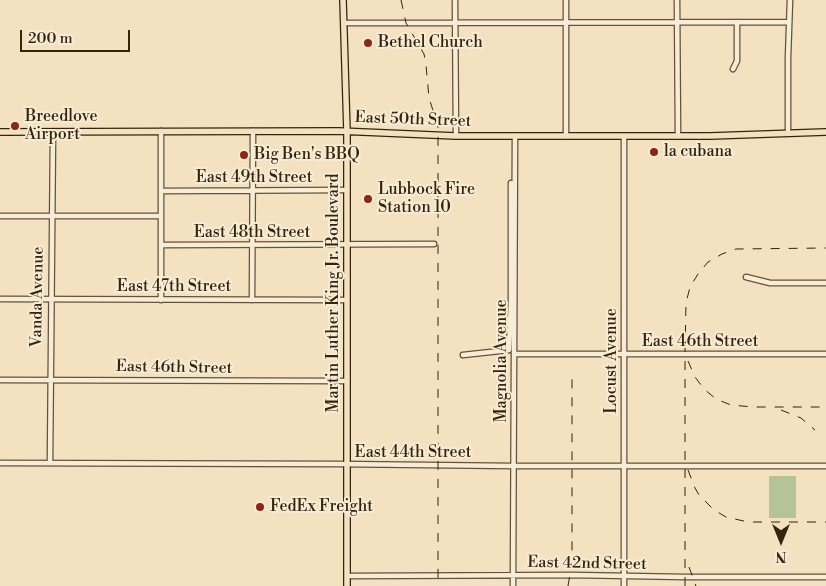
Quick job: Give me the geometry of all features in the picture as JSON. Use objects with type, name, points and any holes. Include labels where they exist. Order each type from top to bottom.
[{"type":"main road","name":"Martin Luther King Jr. Boulevard","points":[[343,0],[348,132],[347,586]]},
{"type":"main road","name":"East 50th Street","points":[[0,132],[252,131],[456,136],[678,136],[826,132]]},
{"type":"street","points":[[455,0],[456,136]]},
{"type":"street","points":[[566,0],[566,136]]},
{"type":"street","points":[[677,0],[678,136]]},
{"type":"street","points":[[788,133],[790,0]]},
{"type":"street","points":[[733,68],[737,61],[737,22]]},
{"type":"street","points":[[344,23],[789,22]]},
{"type":"street","points":[[161,131],[161,300]]},
{"type":"street","points":[[252,131],[252,300]]},
{"type":"street","name":"Vanda Avenue","points":[[50,463],[52,132]]},
{"type":"street","name":"Magnolia Avenue","points":[[514,586],[515,136]]},
{"type":"street","name":"Locust Avenue","points":[[624,136],[624,586]]},
{"type":"street","points":[[463,355],[509,350],[511,301],[510,183]]},
{"type":"street","name":"East 49th Street","points":[[161,191],[347,190]]},
{"type":"street","points":[[0,216],[161,216]]},
{"type":"street","name":"East 48th Street","points":[[161,245],[434,244]]},
{"type":"street","points":[[746,277],[770,283],[826,283]]},
{"type":"street","name":"East 47th Street","points":[[0,299],[347,300]]},
{"type":"street","name":"East 46th Street","points":[[514,354],[826,354]]},
{"type":"street","name":"East 46th Street","points":[[0,380],[347,380]]},
{"type":"street","name":"East 44th Street","points":[[0,463],[826,466]]},
{"type":"street","name":"East 42nd Street","points":[[347,576],[826,577]]},
{"type":"green space","points":[[769,476],[796,476],[796,518],[769,518]]},
{"type":"railway","points":[[401,0],[406,23],[424,54],[429,98],[438,126],[438,586]]},
{"type":"railway","points":[[685,586],[685,354],[686,303],[690,287],[708,262],[736,249],[826,248]]},
{"type":"railway","points":[[688,361],[695,377],[704,389],[716,399],[731,405],[753,407],[826,407]]},
{"type":"railway","points":[[568,586],[572,563],[572,371]]},
{"type":"railway","points":[[781,410],[801,418],[815,430]]},
{"type":"railway","points":[[688,470],[699,495],[714,510],[726,517],[748,522],[826,522]]},
{"type":"railway","points":[[689,567],[696,586]]},
{"type":"place","name":"Bethel Church","points":[[368,43]]},
{"type":"place","name":"Breedlove Airport","points":[[15,126]]},
{"type":"place","name":"la cubana","points":[[654,152]]},
{"type":"place","name":"Big Ben's BBQ","points":[[244,155]]},
{"type":"place","name":"Lubbock Fire Station 10","points":[[368,199]]},
{"type":"place","name":"FedEx Freight","points":[[260,507]]}]
